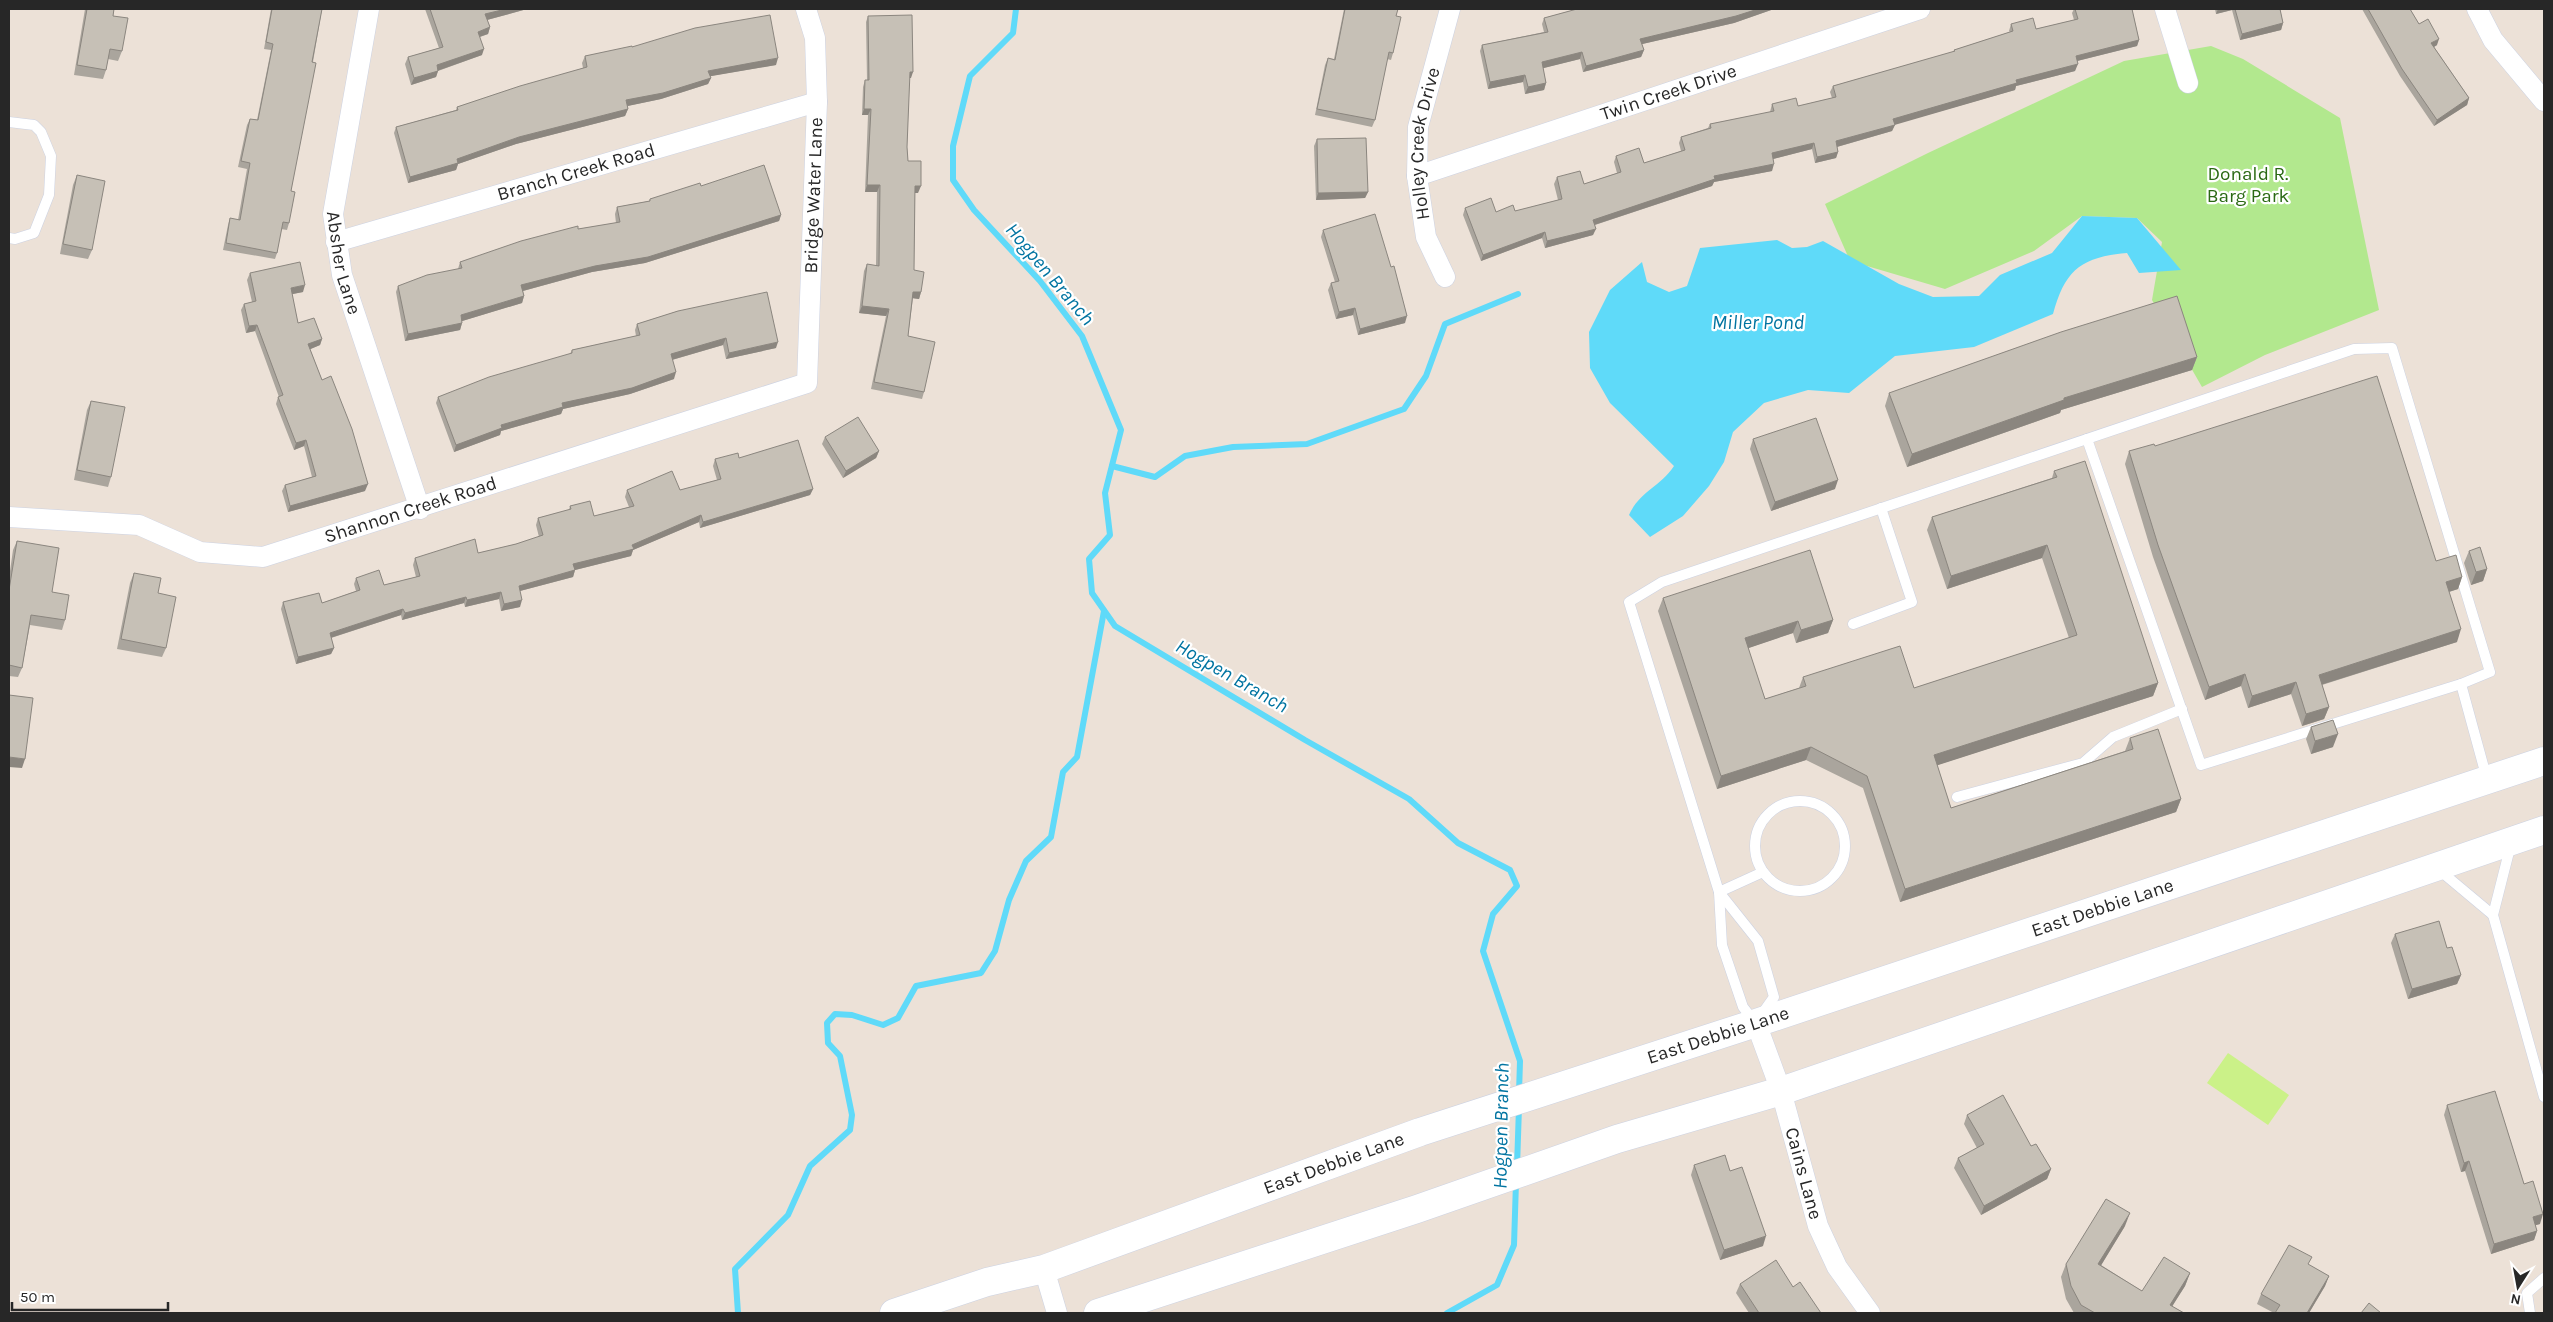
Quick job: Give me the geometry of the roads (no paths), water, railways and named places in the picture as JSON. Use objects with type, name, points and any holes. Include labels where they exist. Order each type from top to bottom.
[{"type":"main road","name":"East Debbie Lane","points":[[894,1313],[987,1282],[1044,1269],[1420,1132],[1756,1023],[2544,761]]},
{"type":"main road","points":[[1098,1313],[1417,1209],[1617,1139],[1781,1091],[2544,830]]},
{"type":"street","name":"Absher Lane","points":[[369,9],[333,214],[342,275],[420,509]]},
{"type":"street","name":"Bridge Water Lane","points":[[806,9],[815,38],[817,102],[807,383]]},
{"type":"street","name":"Holley Creek Drive","points":[[1445,277],[1426,237],[1418,176],[1418,127],[1450,9]]},
{"type":"street","name":"Twin Creek Drive","points":[[1418,176],[1920,9]]},
{"type":"street","points":[[2165,9],[2188,82]]},
{"type":"street","points":[[2477,9],[2493,40],[2541,92]]},
{"type":"street","name":"Branch Creek Road","points":[[336,242],[817,102]]},
{"type":"street","name":"Shannon Creek Road","points":[[9,517],[139,526],[200,552],[263,557],[420,509],[807,383]]},
{"type":"street","name":"Cains Lane","points":[[1756,1023],[1781,1091],[1818,1226],[1837,1267],[1870,1313]]},
{"type":"street","points":[[1044,1269],[1057,1313]]},
{"type":"lane","points":[[9,122],[34,126],[41,132],[51,156],[49,195],[34,233],[15,239],[9,238]]},
{"type":"lane","points":[[1719,892],[1758,940],[1774,997],[1756,1023],[1744,1007],[1722,945],[1719,892],[1629,602],[1662,582],[2354,349],[2392,348],[2490,672],[2461,684],[2201,765],[2087,439]]},
{"type":"lane","points":[[1853,624],[1912,602],[1882,508]]},
{"type":"lane","points":[[2461,684],[2487,780]]},
{"type":"lane","points":[[1957,797],[2083,763],[2114,737],[2182,709]]},
{"type":"lane","points":[[1804,801],[1818,804],[1830,812],[1840,824],[1845,838],[1846,853],[1836,874],[1818,888],[1803,891],[1788,890],[1774,883],[1763,872],[1756,859],[1755,845],[1758,830],[1765,818],[1776,808],[1789,802],[1804,801]]},
{"type":"lane","points":[[2512,841],[2493,915],[2544,1097]]},
{"type":"lane","points":[[2435,866],[2493,915]]},
{"type":"lane","points":[[1719,892],[1763,872]]},
{"type":"lane","points":[[2530,1313],[2527,1293],[2544,1278]]},
{"type":"water","name":"Miller Pond","points":[[2082,216],[2137,218],[2181,270],[2139,273],[2127,253],[2098,258],[2077,268],[2070,276],[2063,286],[2053,314],[1974,347],[1895,356],[1849,393],[1808,390],[1764,403],[1733,432],[1724,462],[1709,486],[1683,516],[1650,537],[1629,515],[1639,500],[1662,480],[1674,466],[1610,403],[1590,368],[1589,332],[1610,290],[1642,262],[1647,282],[1669,292],[1687,286],[1700,248],[1777,240],[1792,248],[1807,247],[1823,241],[1899,284],[1933,297],[1979,296],[2000,275],[2052,253]]},
{"type":"waterway","name":"Hogpen Branch","points":[[1016,9],[1013,33],[970,76],[953,146],[953,180],[974,210],[1040,281],[1082,336],[1121,430],[1105,493],[1110,535],[1089,559],[1092,593],[1115,626],[1305,740],[1409,799],[1458,843],[1510,870],[1517,886],[1493,914],[1483,951],[1520,1061],[1519,1093]]},
{"type":"waterway","points":[[1112,466],[1155,477],[1185,456],[1233,447],[1307,444],[1404,409],[1426,376],[1445,324],[1518,294]]},
{"type":"waterway","points":[[738,1313],[735,1269],[788,1215],[810,1166],[850,1130],[852,1115],[840,1056],[828,1043],[827,1023],[835,1014],[852,1015],[883,1025],[898,1018],[916,986],[981,973],[995,951],[1009,900],[1026,861],[1051,837],[1063,772],[1077,757],[1104,611]]},
{"type":"waterway","name":"Hogpen Branch","points":[[1517,1167],[1519,1107]]},
{"type":"waterway","name":"Hogpen Branch","points":[[1447,1313],[1497,1285],[1514,1245],[1516,1182]]},
{"type":"park label","name":"Donald R. Barg Park","points":[[2248,185]]}]
